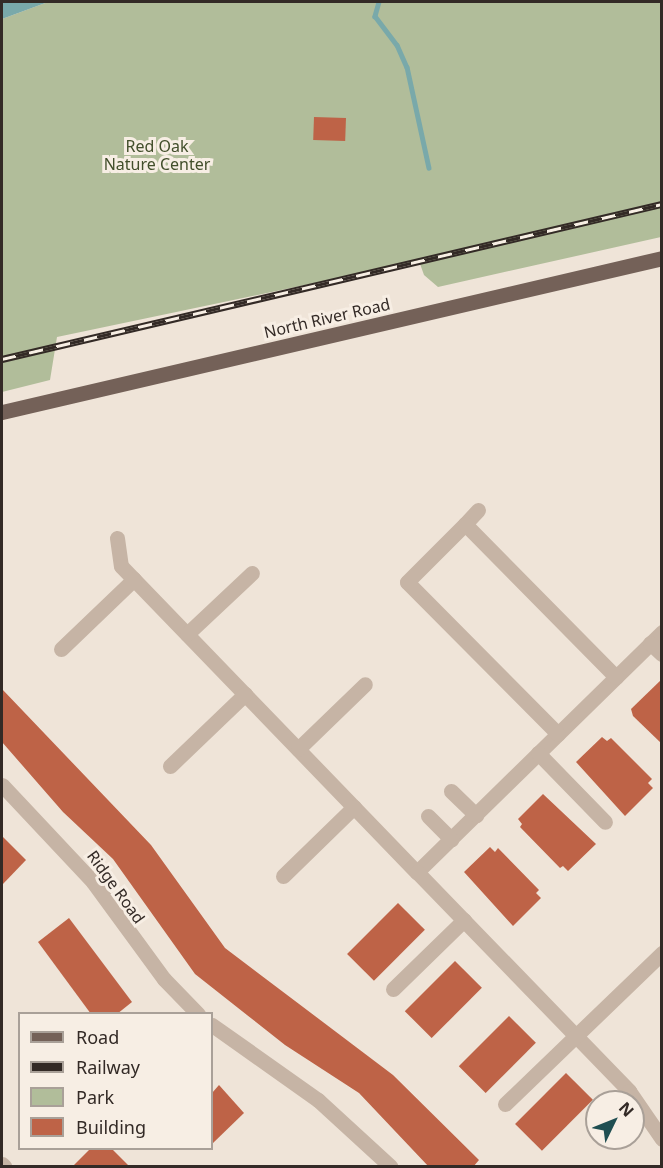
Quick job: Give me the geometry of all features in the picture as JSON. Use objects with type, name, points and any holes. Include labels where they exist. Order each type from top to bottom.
[{"type":"main road","name":"North River Road","points":[[2,412],[662,258]]},
{"type":"street","points":[[478,510],[407,582],[558,734]]},
{"type":"street","points":[[465,524],[616,677]]},
{"type":"street","points":[[117,538],[121,566],[629,1091],[662,1139]]},
{"type":"street","points":[[187,634],[252,573]]},
{"type":"street","points":[[61,649],[134,579]]},
{"type":"street","points":[[417,872],[662,632]]},
{"type":"street","points":[[650,643],[662,654]]},
{"type":"street","points":[[298,749],[365,684]]},
{"type":"street","points":[[170,766],[245,694]]},
{"type":"street","points":[[538,753],[605,822]]},
{"type":"street","name":"Ridge Road","points":[[2,785],[93,882],[132,940],[196,1012]]},
{"type":"street","points":[[451,791],[476,815]]},
{"type":"street","points":[[283,876],[354,807]]},
{"type":"street","points":[[428,816],[451,839]]},
{"type":"street","points":[[393,989],[464,920]]},
{"type":"street","points":[[505,1104],[662,953]]},
{"type":"street","points":[[213,1026],[318,1100],[390,1167]]},
{"type":"green space","name":"Red Oak Nature Center","points":[[48,2],[661,2],[661,237],[438,287],[424,275],[419,261],[57,337],[50,380],[2,392],[2,19]]},
{"type":"water","points":[[2,2],[48,2],[2,19]]},
{"type":"building","points":[[314,117],[346,118],[345,141],[313,140]]},
{"type":"building","points":[[662,679],[662,744],[633,716],[631,709]]},
{"type":"building","points":[[2,689],[151,845],[225,948],[393,1075],[479,1160],[473,1167],[429,1167],[359,1093],[285,1045],[195,974],[113,859],[63,812],[2,742]]},
{"type":"building","points":[[602,737],[607,741],[611,738],[652,779],[648,783],[653,788],[625,816],[576,762]]},
{"type":"building","points":[[543,794],[596,844],[568,871],[563,866],[560,868],[520,827],[522,824],[518,819]]},
{"type":"building","points":[[2,836],[26,860],[2,885]]},
{"type":"building","points":[[490,847],[495,852],[498,848],[539,890],[536,893],[541,898],[513,926],[464,872]]},
{"type":"building","points":[[398,903],[425,930],[374,981],[347,954]]},
{"type":"building","points":[[69,918],[132,1002],[120,1012],[90,1012],[38,942]]},
{"type":"building","points":[[455,961],[482,988],[432,1038],[405,1011]]},
{"type":"building","points":[[509,1016],[536,1043],[486,1093],[459,1066]]},
{"type":"building","points":[[566,1073],[585,1092],[585,1108],[542,1151],[515,1124]]},
{"type":"building","points":[[219,1085],[244,1113],[213,1143],[213,1092]]},
{"type":"building","points":[[89,1150],[113,1150],[130,1167],[72,1167]]},
{"type":"waterway","points":[[379,2],[375,16],[397,45],[407,67],[429,168]]},
{"type":"railway","points":[[2,359],[662,204]]}]
